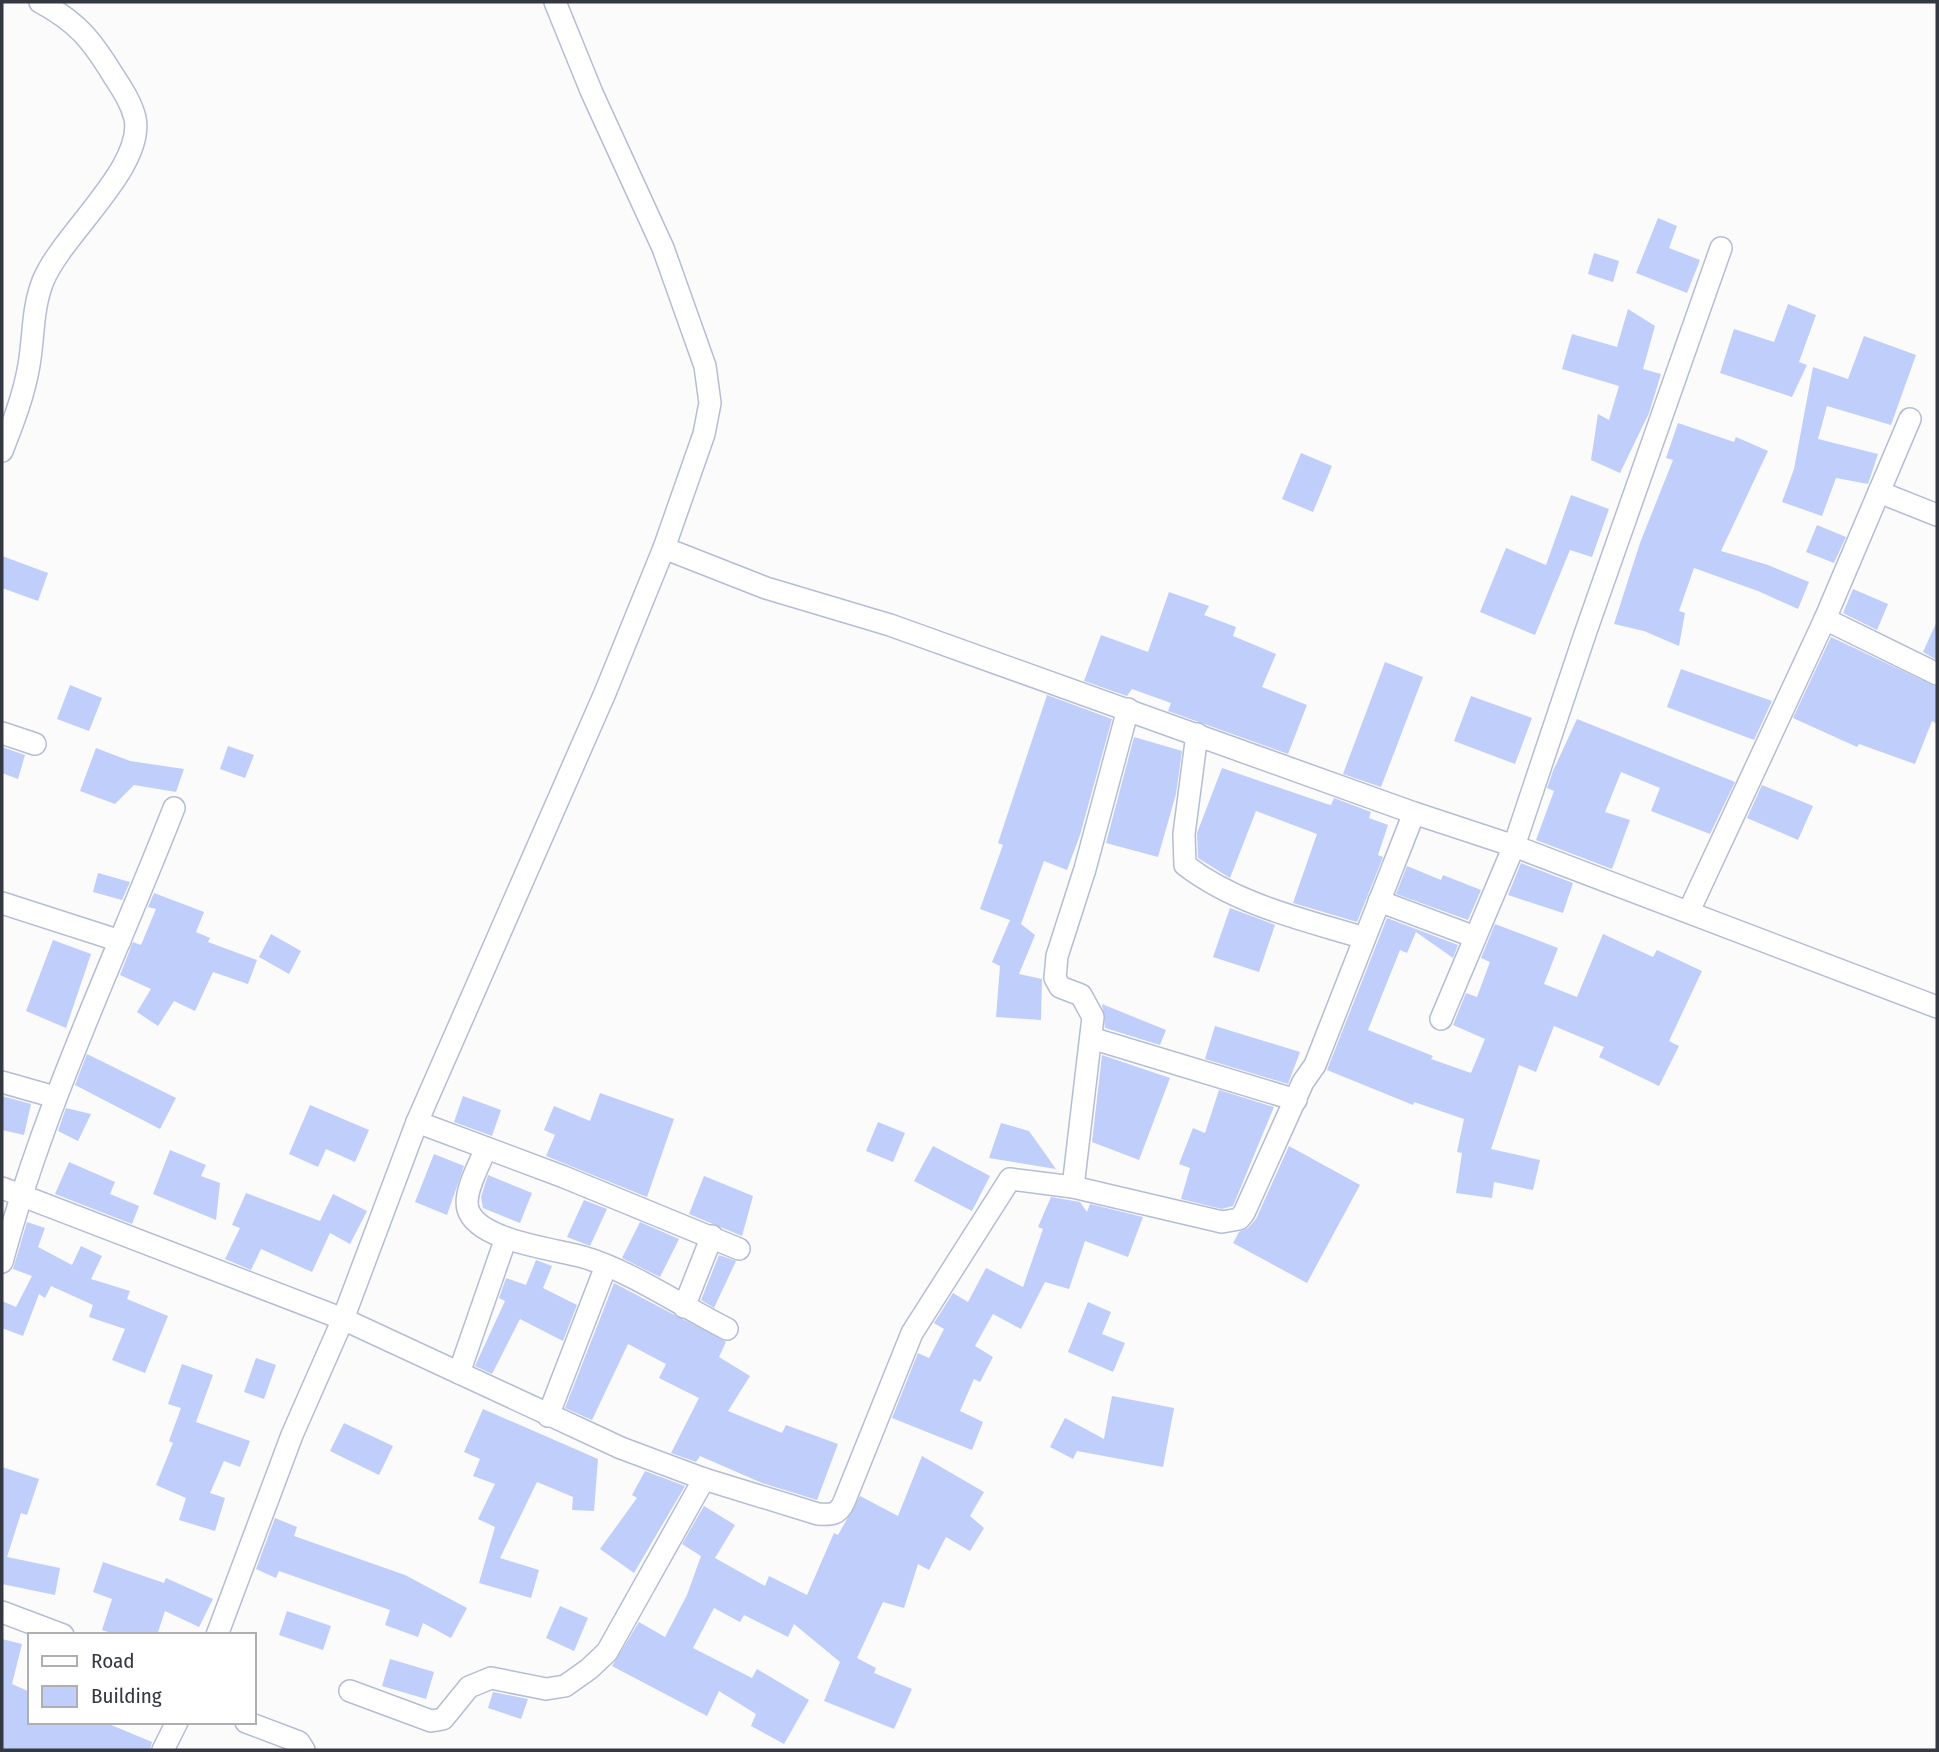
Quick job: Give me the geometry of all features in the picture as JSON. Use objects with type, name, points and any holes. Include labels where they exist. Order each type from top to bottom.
[{"type":"street","points":[[2,451],[19,407],[29,366],[32,320],[43,281],[72,233],[129,157],[135,139],[134,117],[129,102],[89,37],[72,21],[40,2]]},
{"type":"street","points":[[218,1633],[292,1435],[342,1319],[417,1122],[600,706],[664,548],[704,434],[709,403],[705,366],[663,248],[555,2]]},
{"type":"street","points":[[1441,1019],[1514,846],[1721,248]]},
{"type":"street","points":[[1689,911],[1825,619],[1910,419]]},
{"type":"street","points":[[1879,492],[1937,514]]},
{"type":"street","points":[[664,548],[766,588],[890,625],[1414,813],[1514,846],[1937,1007]]},
{"type":"street","points":[[1825,619],[1937,674]]},
{"type":"street","points":[[1073,1187],[1093,1017],[1089,1005],[1081,995],[1060,987],[1055,978],[1057,956],[1085,869],[1128,709]]},
{"type":"street","points":[[2,733],[35,744]]},
{"type":"street","points":[[1197,734],[1184,834],[1185,865],[1206,881],[1246,901],[1364,938]]},
{"type":"street","points":[[2,1262],[11,1191],[55,1097],[174,808]]},
{"type":"street","points":[[11,1191],[342,1319],[548,1416],[704,1479],[818,1514],[832,1515],[841,1509],[912,1333],[1010,1180],[1073,1187],[1232,1222],[1244,1213],[1315,1065],[1414,813]]},
{"type":"street","points":[[1379,901],[1475,937]]},
{"type":"street","points":[[2,903],[120,941]]},
{"type":"street","points":[[1091,1038],[1296,1100]]},
{"type":"street","points":[[2,1082],[55,1097]]},
{"type":"street","points":[[417,1122],[739,1249]]},
{"type":"street","points":[[486,1148],[468,1196],[468,1210],[480,1224],[506,1238],[585,1257],[727,1329]]},
{"type":"street","points":[[684,1307],[712,1237]]},
{"type":"street","points":[[459,1373],[506,1238]]},
{"type":"street","points":[[548,1416],[606,1266]]},
{"type":"street","points":[[350,1691],[431,1721],[443,1720],[469,1687],[491,1678],[546,1689],[565,1686],[607,1653],[704,1479]]},
{"type":"street","points":[[2,1612],[58,1633]]},
{"type":"street","points":[[163,1750],[176,1724]]},
{"type":"street","points":[[251,1724],[299,1742],[304,1750]]},
{"type":"building","points":[[1658,218],[1677,226],[1669,248],[1700,260],[1687,293],[1636,273]]},
{"type":"building","points":[[1594,253],[1619,261],[1613,282],[1588,274]]},
{"type":"building","points":[[1788,304],[1816,315],[1799,362],[1807,365],[1792,397],[1720,373],[1734,329],[1774,342]]},
{"type":"building","points":[[1628,309],[1655,326],[1643,369],[1661,374],[1649,413],[1620,473],[1591,460],[1598,414],[1609,420],[1619,386],[1562,369],[1572,334],[1617,347]]},
{"type":"building","points":[[1864,336],[1916,355],[1891,425],[1827,406],[1818,439],[1878,454],[1868,484],[1836,478],[1822,516],[1782,502],[1794,469],[1813,367],[1848,379]]},
{"type":"building","points":[[1678,423],[1734,442],[1736,437],[1768,451],[1721,551],[1768,565],[1809,582],[1798,609],[1694,568],[1679,611],[1685,613],[1679,646],[1644,631],[1614,624],[1640,543],[1673,460],[1666,458]]},
{"type":"building","points":[[1301,453],[1332,466],[1313,512],[1282,499]]},
{"type":"building","points":[[1571,495],[1609,509],[1592,557],[1570,550],[1535,635],[1480,612],[1506,548],[1546,565]]},
{"type":"building","points":[[1817,525],[1846,537],[1834,563],[1806,552]]},
{"type":"building","points":[[2,556],[48,573],[38,601],[2,588]]},
{"type":"building","points":[[1853,589],[1888,604],[1877,630],[1843,613]]},
{"type":"building","points":[[1169,592],[1209,606],[1204,615],[1236,627],[1233,636],[1276,654],[1262,687],[1307,705],[1288,754],[1168,711],[1171,703],[1132,689],[1127,696],[1084,681],[1101,635],[1148,652]]},
{"type":"building","points":[[1937,621],[1937,660],[1923,652]]},
{"type":"building","points":[[1831,637],[1937,687],[1937,724],[1932,721],[1915,764],[1859,744],[1857,747],[1793,718]]},
{"type":"building","points":[[1385,662],[1423,677],[1381,787],[1343,774]]},
{"type":"building","points":[[1681,669],[1772,701],[1754,740],[1667,707]]},
{"type":"building","points":[[70,685],[102,698],[89,731],[57,719]]},
{"type":"building","points":[[1047,695],[1112,719],[1080,835],[1067,870],[1044,861],[1021,924],[1035,935],[1019,974],[1042,979],[1041,1020],[996,1017],[1000,966],[992,962],[1010,920],[980,909],[1003,845],[998,843]]},
{"type":"building","points":[[1471,696],[1532,718],[1515,764],[1454,741]]},
{"type":"building","points":[[1577,719],[1735,782],[1710,834],[1651,811],[1660,788],[1621,772],[1605,812],[1630,820],[1612,869],[1536,840],[1554,791],[1547,788]]},
{"type":"building","points":[[1134,737],[1182,751],[1176,794],[1158,857],[1106,843]]},
{"type":"building","points":[[228,746],[254,755],[245,778],[220,769]]},
{"type":"building","points":[[2,747],[25,755],[18,779],[2,773]]},
{"type":"building","points":[[96,748],[130,761],[184,769],[176,792],[134,785],[115,804],[80,791]]},
{"type":"building","points":[[1222,768],[1327,804],[1331,805],[1334,798],[1371,812],[1369,818],[1388,825],[1378,855],[1383,857],[1357,922],[1293,903],[1317,834],[1256,811],[1230,878],[1198,858],[1197,833]]},
{"type":"building","points":[[1762,785],[1813,806],[1798,840],[1747,818]]},
{"type":"building","points":[[1521,863],[1573,883],[1563,913],[1508,895]]},
{"type":"building","points":[[1407,866],[1441,880],[1443,875],[1481,890],[1468,920],[1396,894]]},
{"type":"building","points":[[98,873],[130,882],[122,900],[93,892]]},
{"type":"building","points":[[154,893],[204,912],[196,932],[210,938],[208,942],[257,960],[248,984],[213,972],[195,1011],[174,1001],[158,1026],[137,1012],[151,989],[120,975],[133,942],[141,945],[156,909],[148,907]]},
{"type":"building","points":[[1230,908],[1275,925],[1259,972],[1213,957]]},
{"type":"building","points":[[1387,918],[1458,945],[1453,958],[1416,932],[1407,953],[1400,950],[1368,1030],[1433,1056],[1431,1059],[1471,1073],[1485,1039],[1453,1025],[1466,993],[1477,997],[1490,962],[1481,958],[1495,924],[1558,948],[1544,984],[1577,997],[1603,934],[1653,957],[1657,950],[1702,971],[1669,1041],[1679,1046],[1659,1086],[1599,1057],[1604,1047],[1554,1026],[1536,1072],[1519,1065],[1491,1149],[1540,1160],[1533,1190],[1494,1182],[1492,1198],[1456,1193],[1462,1153],[1457,1152],[1464,1119],[1414,1102],[1413,1105],[1327,1070]]},
{"type":"building","points":[[271,934],[301,951],[289,974],[259,957]]},
{"type":"building","points":[[53,940],[91,954],[66,1028],[26,1011]]},
{"type":"building","points":[[1102,1004],[1166,1030],[1160,1045],[1105,1028]]},
{"type":"building","points":[[1215,1026],[1300,1052],[1288,1084],[1205,1059]]},
{"type":"building","points":[[87,1054],[176,1098],[160,1129],[75,1085]]},
{"type":"building","points":[[1102,1055],[1170,1078],[1139,1160],[1092,1142]]},
{"type":"building","points":[[1219,1090],[1274,1107],[1233,1206],[1222,1209],[1181,1199],[1190,1168],[1179,1164],[1193,1128],[1205,1133]]},
{"type":"building","points":[[600,1093],[674,1119],[647,1197],[546,1156],[555,1135],[544,1130],[554,1106],[590,1121]]},
{"type":"building","points":[[2,1096],[31,1104],[24,1135],[2,1130]]},
{"type":"building","points":[[463,1096],[501,1110],[492,1136],[454,1122]]},
{"type":"building","points":[[310,1105],[369,1130],[355,1162],[326,1149],[318,1167],[289,1154]]},
{"type":"building","points":[[66,1108],[91,1114],[78,1141],[58,1131]]},
{"type":"building","points":[[878,1122],[905,1133],[893,1162],[866,1151]]},
{"type":"building","points":[[1001,1123],[1029,1131],[1056,1169],[989,1158]]},
{"type":"building","points":[[933,1146],[990,1176],[972,1211],[914,1181]]},
{"type":"building","points":[[1289,1146],[1360,1185],[1307,1283],[1233,1243],[1239,1232],[1248,1228],[1256,1219]]},
{"type":"building","points":[[170,1150],[206,1165],[201,1176],[220,1183],[216,1220],[153,1194]]},
{"type":"building","points":[[434,1154],[464,1166],[447,1215],[415,1202]]},
{"type":"building","points":[[69,1162],[115,1182],[110,1194],[139,1206],[132,1224],[55,1194]]},
{"type":"building","points":[[488,1175],[532,1193],[520,1223],[483,1208],[481,1197]]},
{"type":"building","points":[[704,1176],[753,1196],[742,1236],[689,1214]]},
{"type":"building","points":[[246,1193],[320,1221],[333,1194],[367,1211],[350,1244],[330,1233],[312,1272],[261,1249],[251,1270],[225,1259],[240,1228],[232,1225]]},
{"type":"building","points":[[1051,1197],[1080,1202],[1087,1212],[1090,1204],[1143,1217],[1128,1257],[1085,1241],[1069,1289],[1045,1282],[1021,1329],[993,1314],[975,1346],[993,1357],[980,1382],[974,1379],[960,1411],[983,1422],[972,1450],[892,1418],[918,1353],[929,1358],[944,1329],[934,1323],[953,1293],[968,1302],[986,1268],[1023,1287],[1043,1229],[1038,1227]]},
{"type":"building","points":[[584,1200],[607,1209],[590,1246],[567,1237]]},
{"type":"building","points":[[27,1222],[45,1228],[38,1247],[72,1265],[81,1246],[102,1256],[91,1279],[130,1291],[127,1299],[168,1316],[145,1373],[112,1360],[125,1329],[89,1317],[93,1305],[51,1286],[45,1298],[39,1294],[23,1336],[2,1328],[2,1301],[16,1307],[32,1276],[13,1269]]},
{"type":"building","points":[[640,1222],[679,1239],[660,1277],[622,1258]]},
{"type":"building","points":[[719,1255],[736,1261],[714,1308],[701,1300]]},
{"type":"building","points":[[536,1260],[552,1266],[543,1288],[577,1305],[563,1341],[520,1319],[492,1374],[475,1366],[505,1301],[499,1298],[506,1278],[526,1285]]},
{"type":"building","points":[[614,1283],[726,1342],[719,1357],[750,1376],[728,1411],[782,1433],[786,1425],[838,1444],[817,1500],[762,1483],[700,1456],[696,1462],[671,1453],[699,1398],[659,1378],[666,1364],[628,1344],[592,1420],[565,1408]]},
{"type":"building","points":[[1088,1302],[1111,1312],[1102,1334],[1125,1343],[1113,1372],[1068,1352]]},
{"type":"building","points":[[256,1358],[276,1365],[264,1399],[244,1392]]},
{"type":"building","points":[[182,1364],[213,1375],[196,1422],[250,1441],[240,1467],[224,1461],[210,1493],[225,1498],[215,1531],[179,1520],[186,1498],[156,1485],[173,1443],[169,1441],[181,1408],[168,1404]]},
{"type":"building","points":[[1112,1396],[1174,1408],[1163,1467],[1077,1451],[1073,1459],[1050,1447],[1065,1418],[1104,1439]]},
{"type":"building","points":[[483,1409],[598,1459],[594,1511],[572,1510],[573,1497],[537,1482],[500,1558],[539,1570],[531,1598],[479,1583],[495,1527],[478,1519],[495,1484],[473,1476],[480,1459],[464,1452]]},
{"type":"building","points":[[344,1423],[393,1446],[379,1475],[330,1451]]},
{"type":"building","points":[[922,1456],[984,1492],[970,1516],[984,1528],[970,1551],[946,1537],[929,1570],[918,1564],[904,1608],[883,1602],[857,1658],[876,1668],[874,1673],[912,1689],[894,1729],[824,1701],[840,1662],[794,1624],[788,1637],[744,1615],[740,1622],[714,1608],[693,1648],[752,1678],[757,1669],[809,1700],[784,1744],[751,1726],[756,1714],[719,1691],[707,1716],[612,1666],[639,1622],[665,1637],[687,1595],[701,1556],[682,1544],[704,1506],[735,1525],[715,1558],[765,1586],[769,1576],[807,1595],[834,1533],[838,1535],[860,1496],[898,1516]]},
{"type":"building","points":[[2,1467],[39,1479],[27,1515],[21,1513],[7,1557],[60,1568],[55,1595],[2,1584]]},
{"type":"building","points":[[645,1471],[685,1486],[634,1573],[600,1549],[637,1498],[632,1495]]},
{"type":"building","points":[[275,1518],[297,1527],[294,1536],[405,1575],[467,1608],[451,1638],[423,1623],[418,1637],[385,1625],[390,1610],[279,1571],[276,1578],[256,1569]]},
{"type":"building","points":[[103,1562],[164,1583],[166,1578],[213,1599],[199,1627],[165,1611],[158,1633],[112,1633],[102,1630],[112,1599],[93,1592]]},
{"type":"building","points":[[560,1606],[588,1618],[574,1651],[546,1638]]},
{"type":"building","points":[[287,1611],[331,1626],[323,1650],[279,1635]]},
{"type":"building","points":[[2,1639],[22,1644],[12,1684],[28,1691],[28,1724],[109,1724],[152,1742],[150,1750],[2,1750]]},
{"type":"building","points":[[390,1659],[434,1672],[426,1699],[382,1686]]},
{"type":"building","points":[[493,1692],[528,1699],[521,1719],[488,1708]]}]
